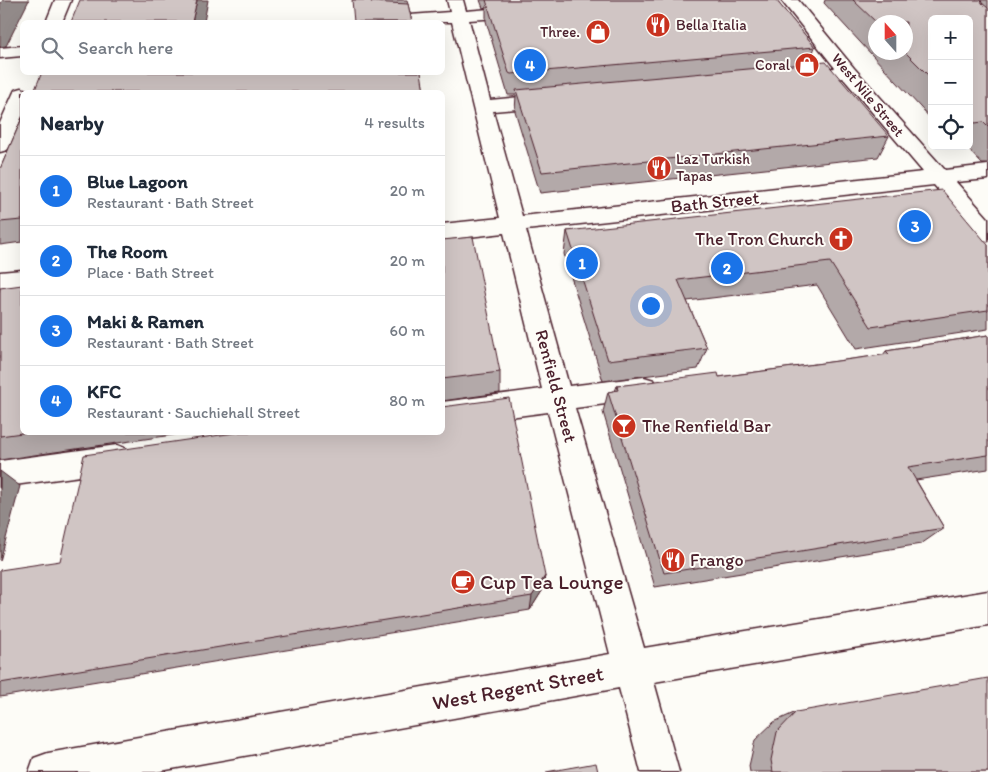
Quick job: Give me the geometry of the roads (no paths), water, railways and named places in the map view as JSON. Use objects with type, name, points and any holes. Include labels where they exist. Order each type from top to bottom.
[{"type":"street","points":[[55,20],[64,0]]},
{"type":"street","name":"West Nile Street","points":[[789,0],[848,72],[988,233]]},
{"type":"street","points":[[395,20],[458,8],[538,10]]},
{"type":"street","name":"Renfield Street","points":[[458,8],[558,398],[660,772]]},
{"type":"street","points":[[0,53],[20,51]]},
{"type":"street","points":[[779,79],[848,72]]},
{"type":"street","points":[[24,90],[31,75]]},
{"type":"street","points":[[482,106],[571,98]]},
{"type":"street","points":[[0,146],[20,100]]},
{"type":"street","points":[[0,150],[20,148]]},
{"type":"street","name":"Bath Street","points":[[445,232],[988,172]]},
{"type":"street","points":[[0,281],[20,279]]},
{"type":"street","points":[[445,414],[673,384]]},
{"type":"street","points":[[0,474],[148,454]]},
{"type":"street","name":"West Regent Street","points":[[48,772],[632,668],[988,608]]},
{"type":"place","name":"Bella Italia","points":[[658,25]]},
{"type":"place","name":"Three.","points":[[598,32]]},
{"type":"place","name":"KFC","points":[[530,65]]},
{"type":"place","name":"Coral","points":[[807,65]]},
{"type":"place","name":"Laz Turkish Tapas","points":[[659,168]]},
{"type":"place","name":"Maki & Ramen","points":[[915,226]]},
{"type":"place","name":"The Tron Church","points":[[841,239]]},
{"type":"place","name":"Blue Lagoon","points":[[582,263]]},
{"type":"place","name":"The Room","points":[[727,268]]},
{"type":"place","name":"The Renfield Bar","points":[[624,426]]},
{"type":"place","name":"Frango","points":[[673,560]]},
{"type":"place","name":"Cup Tea Lounge","points":[[463,582]]}]
